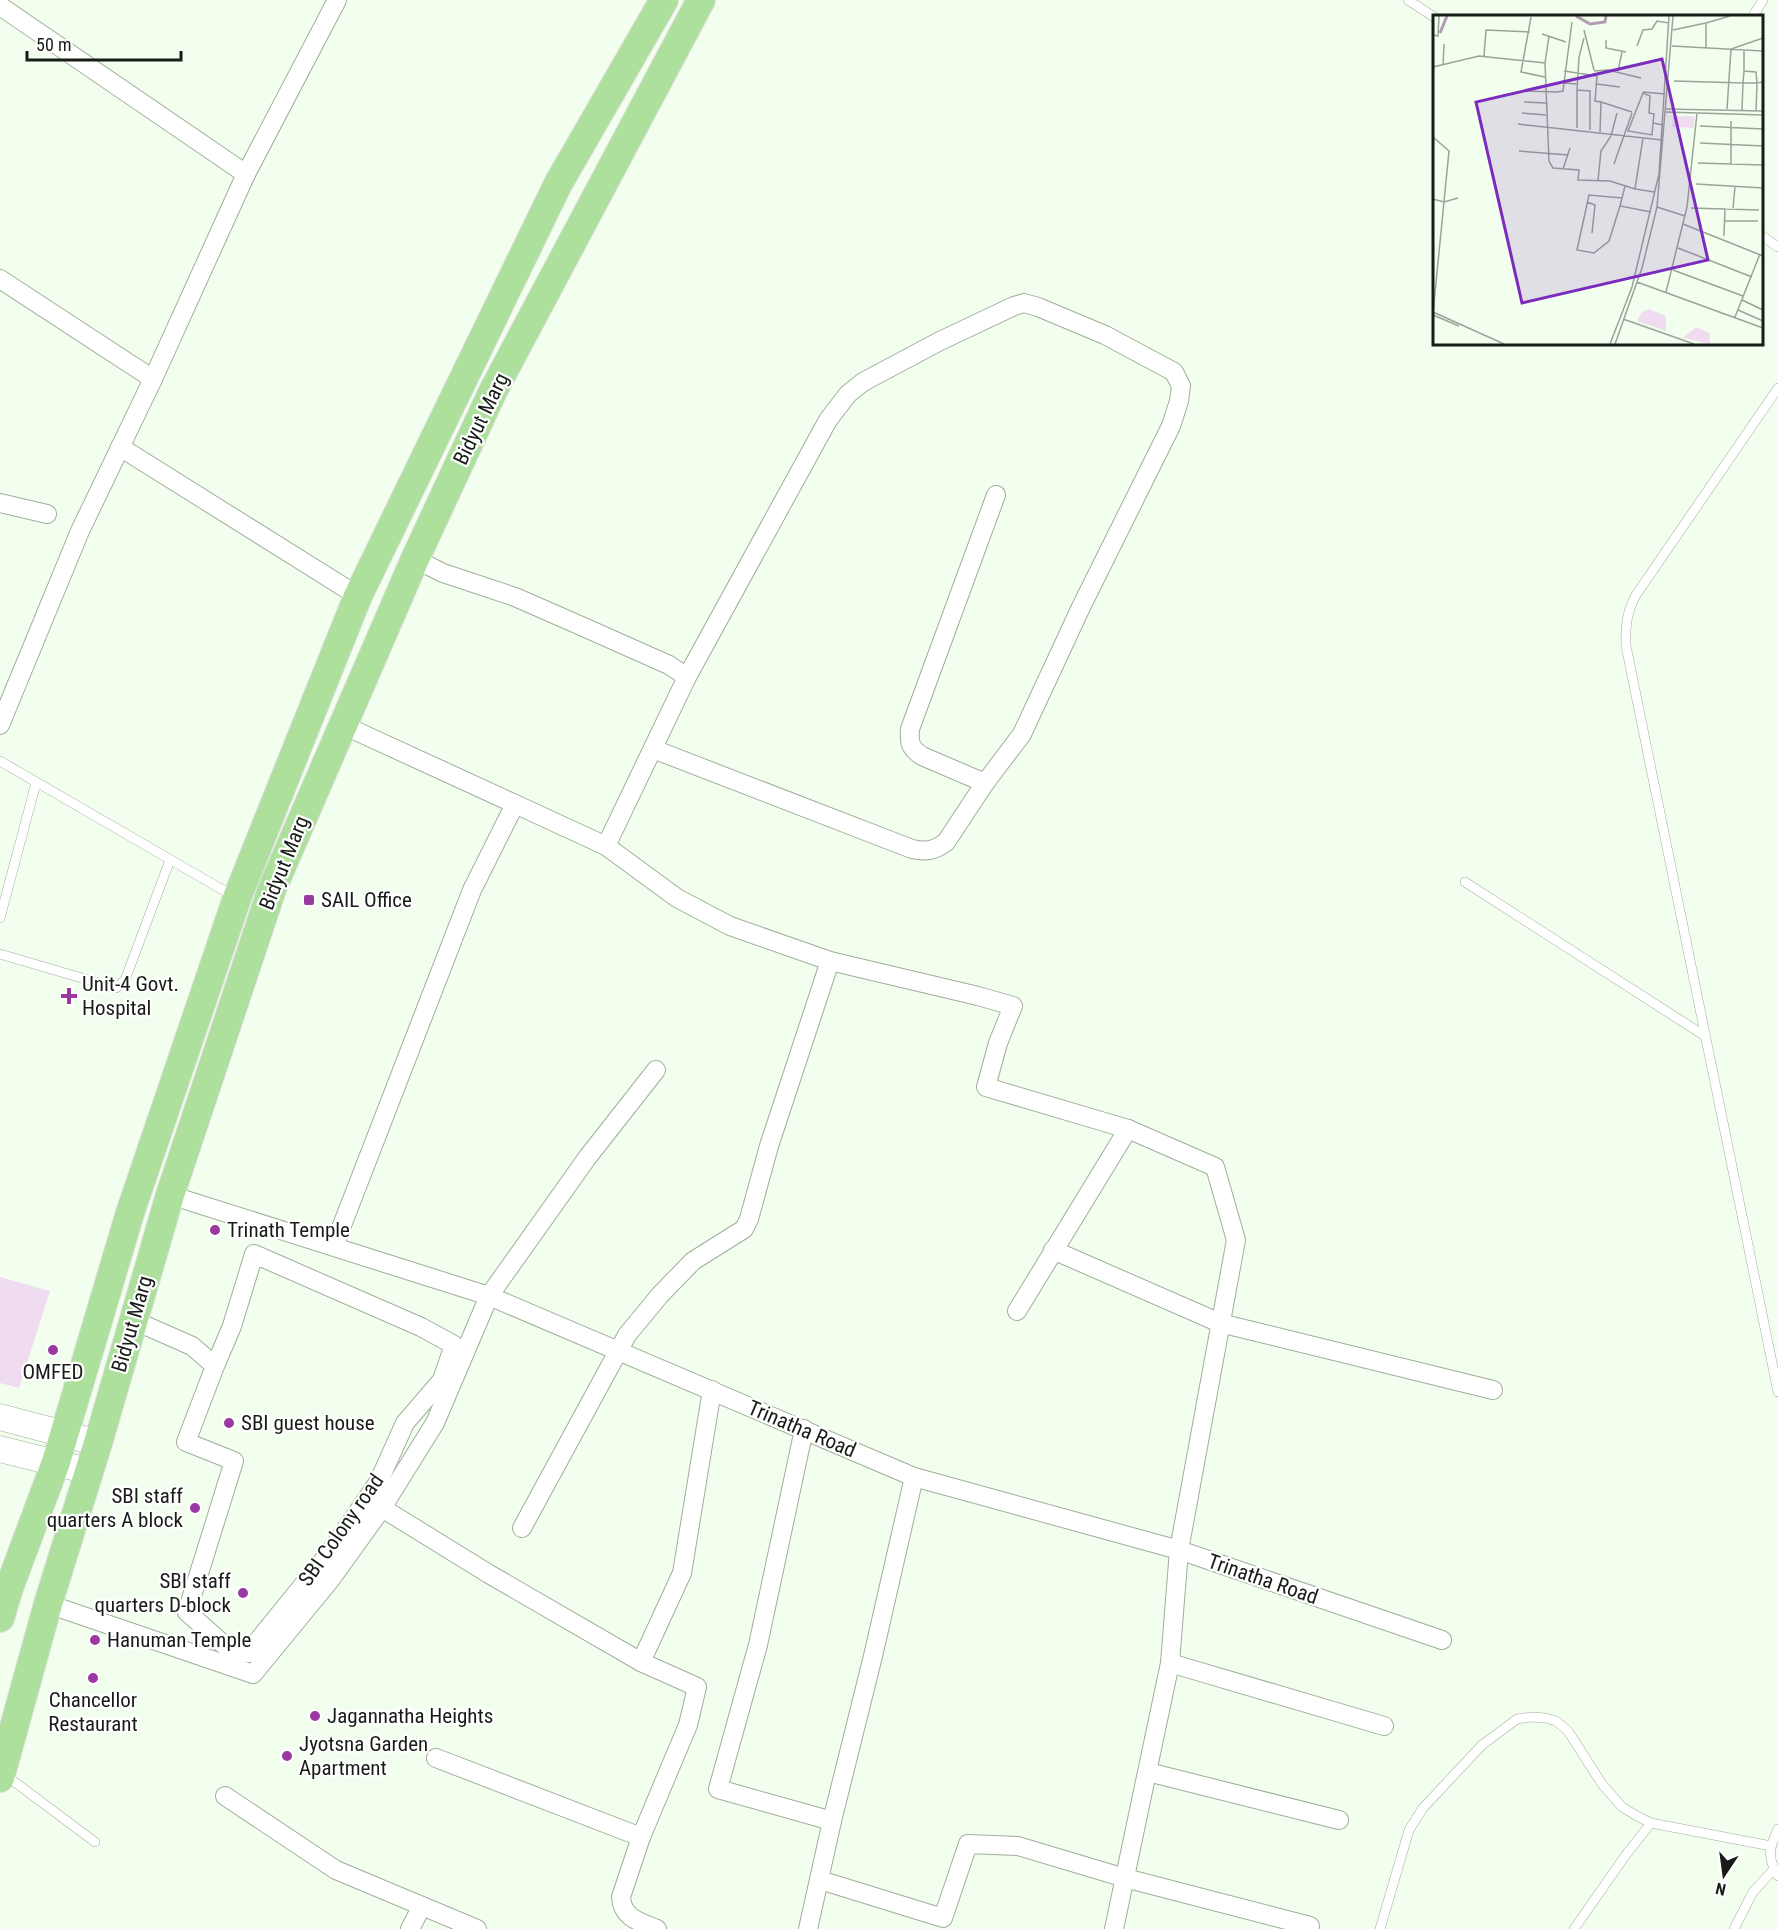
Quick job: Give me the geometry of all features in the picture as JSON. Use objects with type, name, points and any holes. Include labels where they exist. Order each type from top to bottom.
[{"type":"main road","name":"Bidyut Marg","points":[[0,1618],[56,1462],[130,1213],[237,898],[358,596],[558,184],[664,0]]},
{"type":"main road","name":"Bidyut Marg","points":[[1,1775],[48,1604],[98,1443],[170,1195],[272,889],[415,559],[493,391],[701,0]]},
{"type":"main road","points":[[558,184],[593,203]]},
{"type":"street","points":[[0,725],[80,531],[153,379],[246,174],[337,0]]},
{"type":"street","points":[[0,6],[246,174]]},
{"type":"street","points":[[0,279],[153,379]]},
{"type":"street","points":[[606,846],[687,677],[828,420],[848,394],[863,382],[940,341],[1024,303],[1104,335],[1174,372],[1181,386],[1171,426],[1082,605],[1022,734],[985,783],[946,842],[926,852],[912,849],[653,749]]},
{"type":"street","points":[[120,447],[358,596]]},
{"type":"street","points":[[985,783],[922,756],[913,750],[909,742],[910,729],[996,495]]},
{"type":"street","points":[[0,503],[46,514]]},
{"type":"street","points":[[415,559],[443,573],[515,597],[579,624],[669,665],[687,677]]},
{"type":"street","points":[[343,725],[606,846],[676,898],[730,926],[830,961],[1013,1006],[998,1043],[986,1087],[1128,1129],[1215,1167],[1236,1240],[1179,1550],[1170,1663],[1114,1929]]},
{"type":"street","points":[[334,1246],[472,890],[515,804]]},
{"type":"street","points":[[522,1528],[627,1335],[660,1295],[693,1261],[744,1229],[830,961]]},
{"type":"street","points":[[48,1604],[253,1674],[331,1579],[382,1508],[435,1422],[489,1296],[587,1158],[656,1070]]},
{"type":"street","points":[[1017,1311],[1128,1129]]},
{"type":"street","name":"Trinatha Road","points":[[170,1195],[489,1296],[914,1477],[1179,1550],[1442,1640]]},
{"type":"street","points":[[1053,1250],[1220,1323],[1493,1390]]},
{"type":"street","name":"SBI Colony road","points":[[254,1254],[421,1328],[454,1345],[442,1380],[405,1423],[379,1481],[334,1547],[248,1653],[232,1652],[187,1612],[234,1461],[186,1442],[215,1366],[232,1326],[254,1254]]},
{"type":"street","points":[[133,1320],[192,1346],[215,1366]]},
{"type":"street","points":[[641,1662],[682,1573],[712,1390]]},
{"type":"street","points":[[0,1417],[98,1443]]},
{"type":"street","points":[[804,1429],[758,1645],[718,1789],[832,1821]]},
{"type":"street","points":[[0,1449],[88,1471]]},
{"type":"street","points":[[808,1929],[914,1477]]},
{"type":"street","points":[[382,1508],[489,1574],[641,1662],[697,1687],[688,1725],[641,1838],[621,1897],[621,1907],[628,1916],[652,1928]]},
{"type":"street","points":[[1170,1663],[1384,1726]]},
{"type":"street","points":[[436,1758],[641,1838]]},
{"type":"street","points":[[1148,1772],[1339,1820]]},
{"type":"street","points":[[225,1796],[336,1870],[477,1929]]},
{"type":"street","points":[[820,1880],[941,1924],[968,1844],[1018,1846],[1125,1878],[1310,1926]]},
{"type":"street","points":[[410,1929],[422,1906]]},
{"type":"lane","points":[[1408,0],[1433,17]]},
{"type":"lane","points":[[1754,15],[1763,0]]},
{"type":"lane","points":[[1763,237],[1778,247]]},
{"type":"lane","points":[[1778,388],[1636,595],[1628,610],[1625,623],[1626,646],[1778,1392]]},
{"type":"lane","points":[[0,761],[237,898]]},
{"type":"lane","points":[[0,918],[36,783]]},
{"type":"lane","points":[[0,954],[116,988],[125,980],[171,860]]},
{"type":"lane","points":[[1465,882],[1705,1036]]},
{"type":"lane","points":[[1380,1929],[1409,1830],[1423,1808],[1482,1745],[1517,1719],[1531,1717],[1556,1721],[1568,1731],[1602,1784],[1622,1807],[1637,1816],[1651,1822],[1771,1846]]},
{"type":"lane","points":[[1,1775],[95,1842]]},
{"type":"lane","points":[[1574,1929],[1651,1822]]},
{"type":"lane","points":[[1734,1929],[1753,1892],[1776,1872],[1770,1858],[1771,1846],[1778,1829]]},
{"type":"shaded area","points":[[0,1277],[50,1291],[19,1388],[0,1383]]},
{"type":"place","name":"SAIL Office","points":[[309,900]]},
{"type":"place","name":"Unit-4 Govt. Hospital","points":[[69,996]]},
{"type":"place","name":"Trinath Temple","points":[[215,1230]]},
{"type":"place","name":"OMFED","points":[[53,1350]]},
{"type":"place","name":"SBI guest house","points":[[229,1423]]},
{"type":"place","name":"SBI staff quarters A block","points":[[195,1508]]},
{"type":"place","name":"SBI staff quarters D-block","points":[[243,1593]]},
{"type":"place","name":"Hanuman Temple","points":[[95,1640]]},
{"type":"place","name":"Chancellor Restaurant","points":[[93,1678]]},
{"type":"place","name":"Jagannatha Heights","points":[[315,1716]]},
{"type":"place","name":"Jyotsna Garden Apartment","points":[[287,1756]]}]
